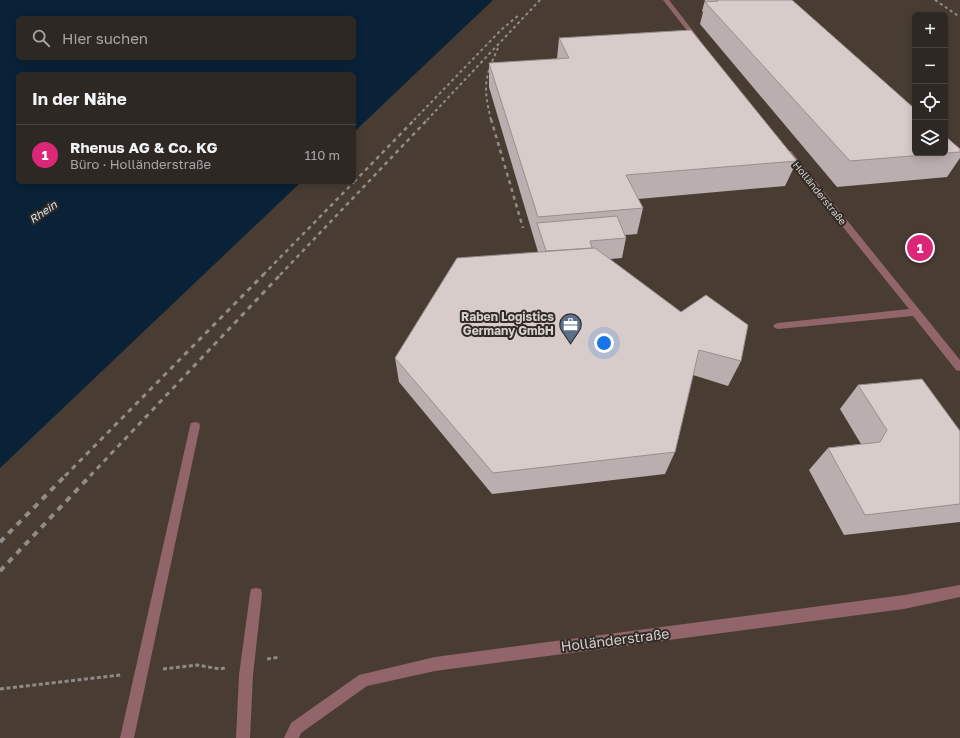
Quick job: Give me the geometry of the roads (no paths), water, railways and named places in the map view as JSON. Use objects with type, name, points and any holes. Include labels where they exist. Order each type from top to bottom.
[{"type":"street","points":[[666,0],[706,50]]},
{"type":"street","name":"Holländerstraße","points":[[781,143],[960,367]]},
{"type":"street","points":[[778,326],[916,312]]},
{"type":"street","points":[[127,738],[195,426]]},
{"type":"street","name":"Holländerstraße","points":[[291,738],[296,728],[364,680],[435,664],[904,602],[960,591]]},
{"type":"street","points":[[242,738],[246,675],[256,594]]},
{"type":"water","name":"Rhein","points":[[0,0],[493,0],[356,130],[356,72],[16,72],[16,184],[299,184],[0,468]]},
{"type":"railway","points":[[427,120],[540,0]]},
{"type":"railway","points":[[935,0],[960,17]]},
{"type":"railway","points":[[414,120],[501,30],[520,14]]},
{"type":"railway","points":[[491,120],[486,83],[498,48]]},
{"type":"railway","points":[[356,180],[415,119]]},
{"type":"railway","points":[[280,275],[428,119]]},
{"type":"railway","points":[[491,119],[523,228]]},
{"type":"railway","points":[[263,275],[352,184]]},
{"type":"railway","points":[[65,476],[264,274]]},
{"type":"railway","points":[[90,476],[281,274]]},
{"type":"railway","points":[[0,542],[66,475]]},
{"type":"railway","points":[[0,571],[91,475]]},
{"type":"place","name":"Rhenus AG & Co. KG","points":[[920,248]]},
{"type":"place","name":"Raben Logistics Germany GmbH","points":[[570,344]]}]
